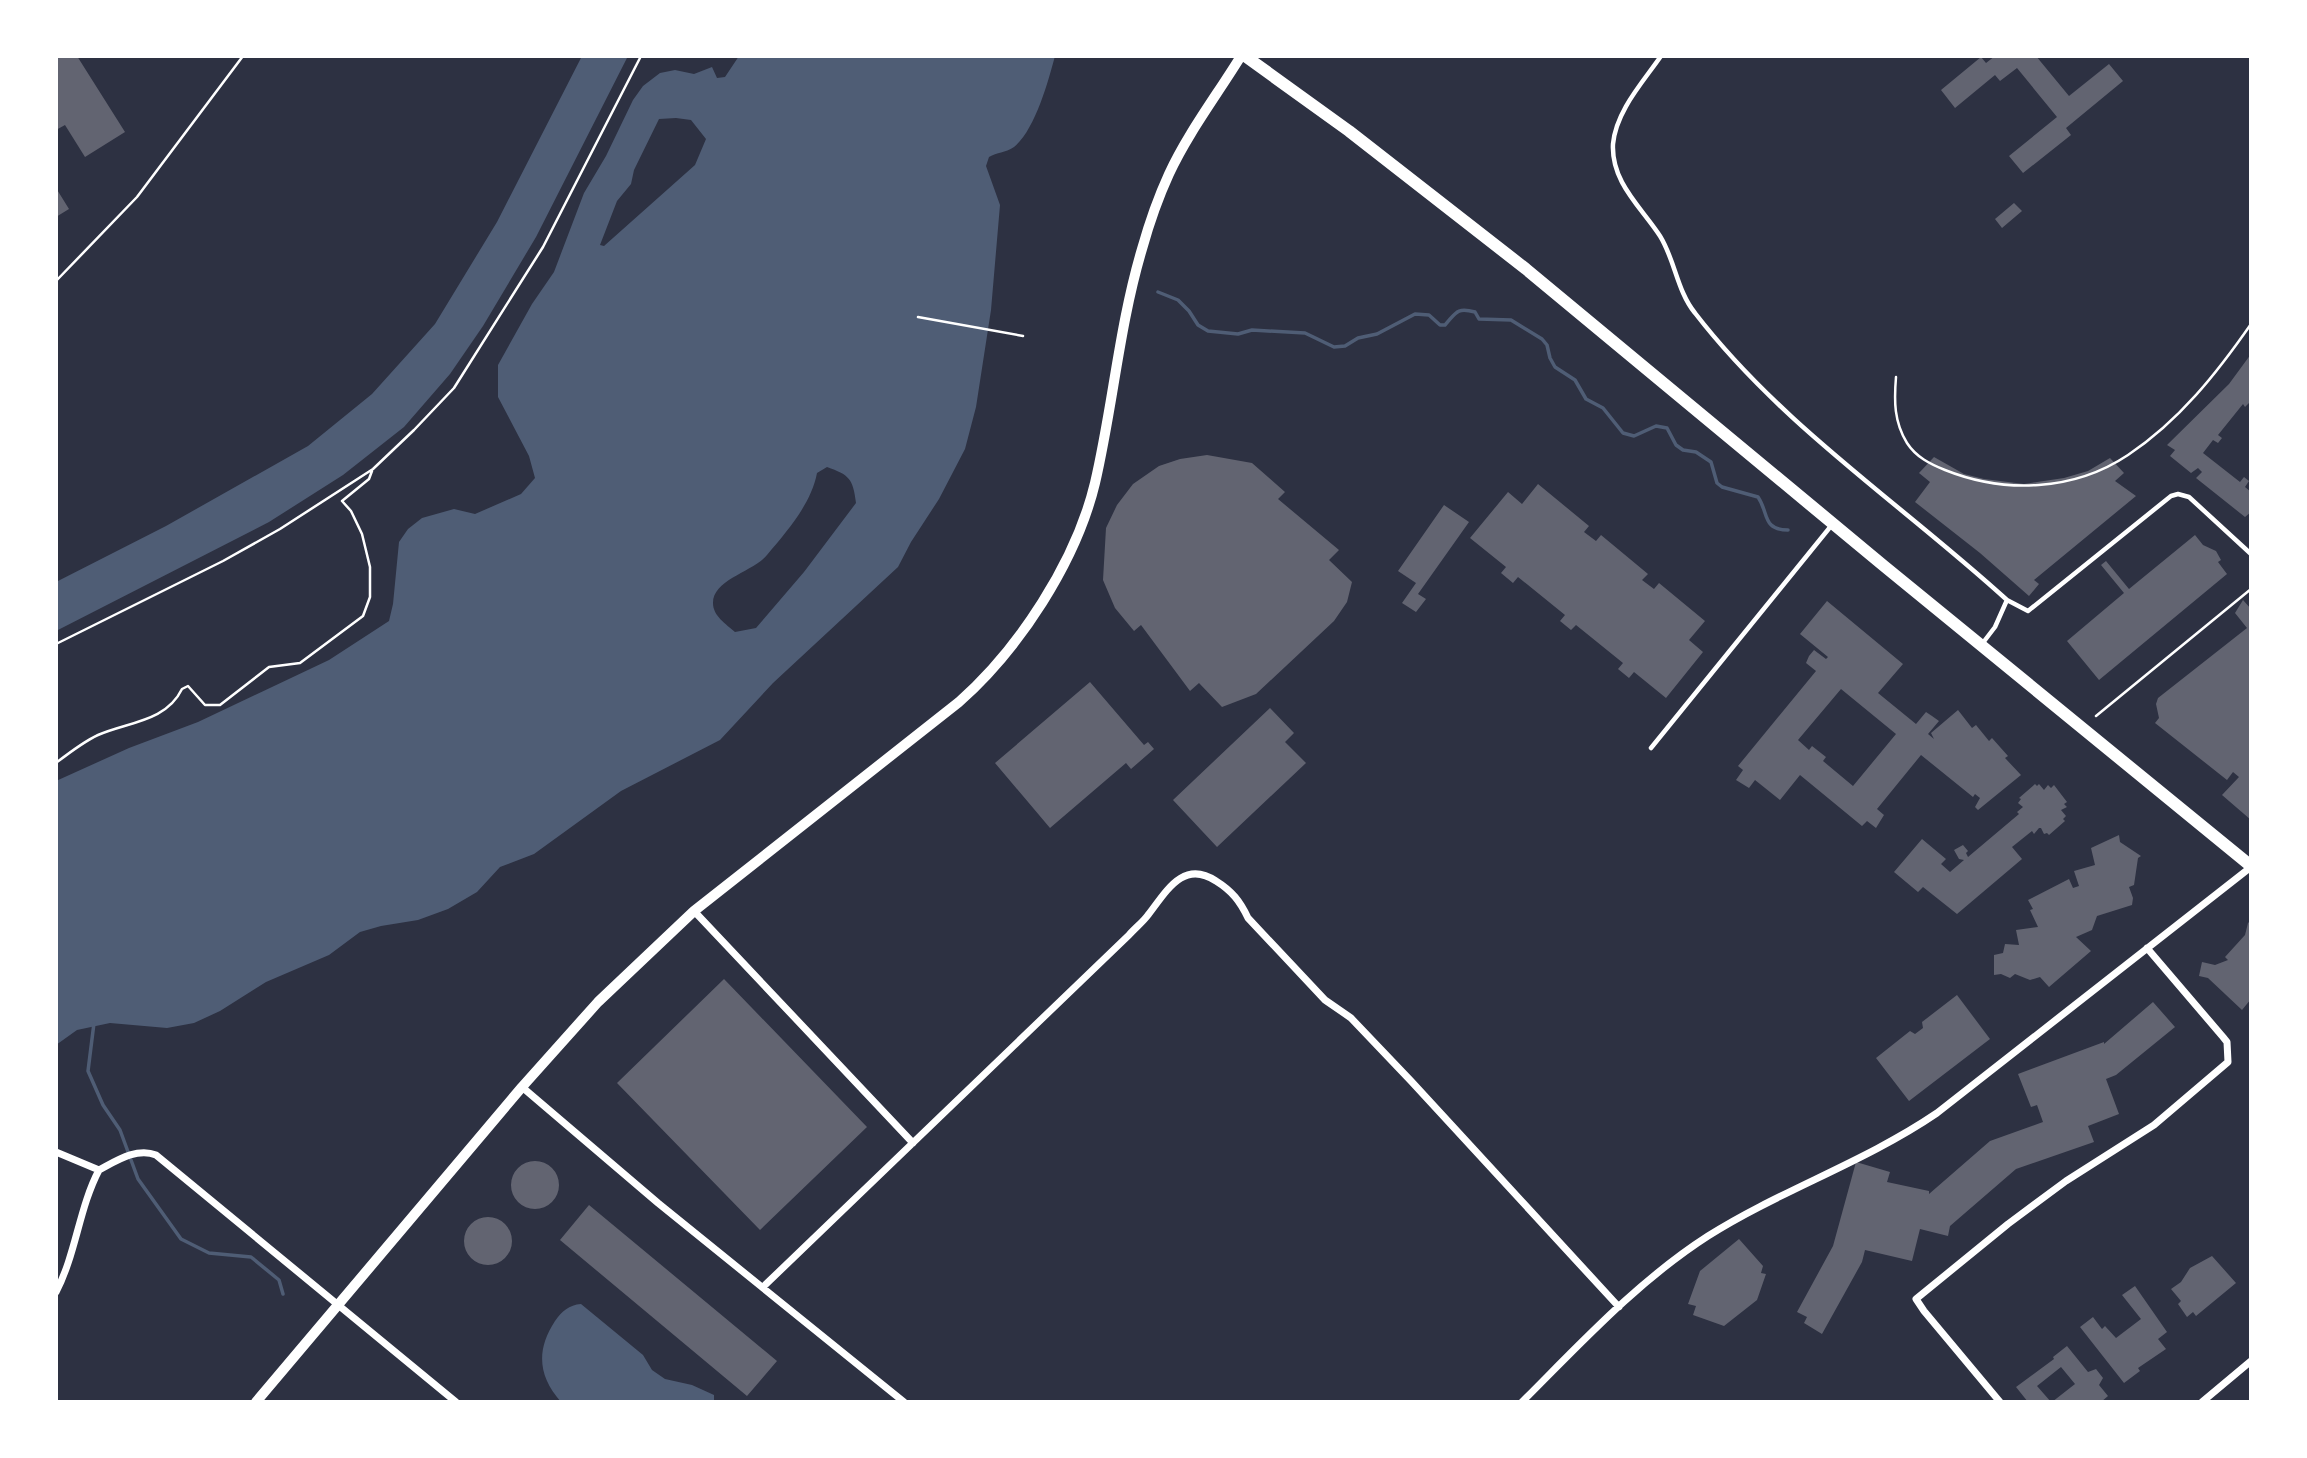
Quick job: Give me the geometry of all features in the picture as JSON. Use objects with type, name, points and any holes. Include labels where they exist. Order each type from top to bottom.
[{"type":"main road","points":[[1243,56],[1349,131],[1527,269],[2251,866]]},
{"type":"street","points":[[256,1402],[522,1087],[598,1002],[694,911],[965,696],[993,668],[1046,595],[1074,542],[1092,494],[1129,296],[1155,210],[1181,150],[1243,56]]},
{"type":"street","points":[[1522,1402],[1644,1282],[1708,1236],[1741,1217],[1907,1133],[1958,1097],[2251,866]]},
{"type":"street","points":[[763,1287],[1129,935],[1148,916],[1166,889],[1187,875],[1208,875],[1228,888],[1240,902],[1248,918],[1325,1000],[1351,1018],[1403,1072],[1619,1307]]},
{"type":"street","points":[[694,911],[913,1143]]},
{"type":"street","points":[[2000,1402],[1916,1299],[2066,1181],[2154,1125],[2228,1062],[2227,1042],[2147,948]]},
{"type":"street","points":[[522,1087],[658,1203],[904,1402]]},
{"type":"street","points":[[56,1292],[65,1275],[99,1170],[139,1152],[148,1151],[339,1303],[456,1402]]},
{"type":"street","points":[[56,1152],[99,1170]]},
{"type":"street","points":[[2202,1402],[2251,1361]]},
{"type":"lane","points":[[1661,56],[1624,110],[1617,128],[1613,145],[1620,180],[1664,244],[1694,312],[1750,377],[1854,471],[1969,565],[2007,600],[2028,611],[2160,504],[2178,494],[2189,497],[2251,554]]},
{"type":"lane","points":[[1651,748],[1834,522]]},
{"type":"lane","points":[[1981,645],[1995,627],[2007,600]]},
{"type":"path","points":[[56,281],[136,197],[243,56]]},
{"type":"path","points":[[56,644],[223,561],[331,498],[373,469],[454,388],[543,247],[641,56]]},
{"type":"path","points":[[918,317],[1023,336]]},
{"type":"path","points":[[1896,377],[1894,405],[1899,425],[1908,444],[1923,460],[1987,484],[2043,486],[2091,473],[2137,449],[2206,385],[2251,324]]},
{"type":"path","points":[[56,763],[98,735],[152,718],[177,699],[182,689],[188,686],[205,705],[219,705],[269,667],[300,663],[363,616],[370,597],[370,567],[362,534],[351,511],[342,502],[369,479],[373,469]]},
{"type":"path","points":[[2096,716],[2251,589]]},
{"type":"water","points":[[582,56],[628,56],[536,237],[483,326],[450,374],[404,427],[343,475],[269,522],[56,631],[56,582],[166,526],[308,446],[372,394],[435,324],[497,222]]},
{"type":"water","points":[[739,56],[1055,56],[1040,105],[1022,139],[1014,147],[989,157],[986,166],[1000,205],[991,310],[976,407],[965,449],[898,567],[773,683],[720,740],[621,791],[534,854],[500,867],[477,892],[448,909],[418,920],[360,932],[329,955],[266,982],[220,1011],[194,1023],[167,1028],[110,1023],[77,1030],[56,1045],[56,781],[129,748],[198,722],[329,660],[389,621],[399,542],[408,529],[422,518],[454,509],[475,514],[521,494],[535,478],[529,456],[498,397],[498,365],[532,304],[554,272],[584,193],[643,86],[660,73],[675,70],[694,74],[712,67],[717,78],[725,77]],"holes":[[[659,119],[691,120],[706,139],[695,165],[604,246],[600,245],[617,201],[631,184],[634,170]],[[827,467],[849,479],[856,503],[804,572],[756,628],[735,632],[715,612],[715,595],[726,582],[767,555],[804,506],[817,473]]]},
{"type":"water","points":[[581,1304],[643,1355],[652,1370],[665,1379],[692,1385],[714,1395],[714,1402],[561,1402],[544,1373],[542,1353],[549,1332],[558,1317],[569,1307]]},
{"type":"building","points":[[56,56],[77,56],[125,132],[85,157],[65,125],[56,130]]},
{"type":"building","points":[[1995,56],[2036,56],[2069,96],[2109,64],[2123,81],[2066,128],[2071,135],[2023,173],[2009,156],[2057,117],[2017,68],[2000,81],[1995,75],[1955,108],[1941,90],[1981,57],[1986,63]]},
{"type":"building","points":[[56,188],[69,209],[56,217]]},
{"type":"building","points":[[2014,203],[2022,211],[2002,228],[1995,219]]},
{"type":"building","points":[[2251,354],[2249,403],[2245,407],[2243,404],[2218,435],[2222,438],[2218,443],[2213,440],[2203,453],[2240,482],[2244,477],[2249,481],[2245,487],[2251,492],[2251,512],[2245,517],[2196,478],[2202,472],[2198,468],[2191,473],[2170,456],[2175,450],[2167,445],[2229,384]]},
{"type":"building","points":[[1207,455],[1252,463],[1285,492],[1278,499],[1339,550],[1329,560],[1352,582],[1347,602],[1334,621],[1256,694],[1222,707],[1199,683],[1190,691],[1141,625],[1134,631],[1115,608],[1103,580],[1106,528],[1117,505],[1133,484],[1159,466],[1180,459]]},
{"type":"building","points":[[1934,457],[1964,474],[2024,484],[2088,471],[2110,458],[2124,473],[2115,481],[2136,496],[2034,580],[2039,584],[2029,596],[1915,502],[1930,482],[1919,473]]},
{"type":"building","points":[[1538,484],[1589,526],[1584,532],[1596,541],[1601,535],[1648,574],[1642,580],[1654,589],[1659,583],[1705,621],[1689,640],[1703,652],[1666,698],[1634,672],[1629,678],[1618,669],[1623,663],[1576,625],[1571,630],[1560,621],[1565,615],[1518,577],[1513,583],[1501,573],[1506,567],[1470,538],[1508,492],[1522,504]]},
{"type":"building","points":[[1444,505],[1469,522],[1418,594],[1426,599],[1416,612],[1402,603],[1416,583],[1398,571]]},
{"type":"building","points":[[2195,535],[2203,545],[2216,551],[2221,560],[2218,562],[2227,574],[2099,680],[2067,641],[2124,593],[2101,565],[2106,561],[2129,589]]},
{"type":"building","points":[[2243,600],[2251,609],[2251,820],[2222,795],[2239,777],[2233,772],[2227,780],[2155,723],[2159,718],[2156,704],[2158,698],[2247,628],[2235,613]]},
{"type":"building","points":[[1827,601],[1903,664],[1878,693],[1916,724],[1926,712],[1939,721],[1928,734],[1934,739],[1931,733],[1958,710],[1972,728],[1976,725],[1989,741],[1992,738],[2008,756],[2005,758],[2021,775],[1978,810],[1975,807],[1980,798],[1975,794],[1973,797],[1921,755],[1877,809],[1884,815],[1876,828],[1867,821],[1862,826],[1800,775],[1780,800],[1755,780],[1749,788],[1736,780],[1743,770],[1738,766],[1816,671],[1806,663],[1809,656],[1814,650],[1826,659],[1828,657],[1800,634]],"holes":[[[1841,689],[1896,734],[1853,786],[1823,761],[1826,757],[1812,746],[1809,750],[1798,740]]]},
{"type":"building","points":[[1090,682],[1144,745],[1148,742],[1154,749],[1131,769],[1126,763],[1050,828],[995,763]]},
{"type":"building","points":[[1270,708],[1294,733],[1285,742],[1306,763],[1217,847],[1173,800]]},
{"type":"building","points":[[2035,784],[2039,784],[2044,790],[2048,785],[2051,788],[2054,785],[2067,802],[2064,804],[2067,807],[2061,810],[2066,816],[2063,819],[2065,821],[2049,835],[2044,834],[2041,828],[2034,834],[2032,831],[2012,847],[2022,859],[1957,914],[1923,887],[1918,892],[1894,872],[1922,839],[1946,859],[1941,864],[1950,872],[1964,860],[1959,859],[1954,850],[1963,845],[1968,851],[1968,857],[2019,814],[2017,812],[2023,807],[2018,803],[2021,799],[2019,798]]},
{"type":"building","points":[[2119,835],[2120,842],[2141,856],[2138,858],[2134,885],[2129,887],[2133,898],[2132,905],[2097,916],[2092,930],[2076,937],[2091,951],[2049,987],[2040,977],[2030,980],[2015,974],[2010,978],[2001,974],[1994,975],[1994,955],[2003,953],[2005,944],[2019,945],[2016,930],[2038,927],[2028,900],[2069,879],[2073,888],[2079,886],[2074,871],[2095,865],[2091,848]]},
{"type":"building","points":[[2251,920],[2251,999],[2242,1010],[2208,978],[2199,976],[2202,962],[2215,965],[2228,960],[2225,957],[2245,935]]},
{"type":"building","points":[[724,979],[867,1127],[760,1230],[617,1083]]},
{"type":"building","points":[[1957,995],[1990,1039],[1909,1101],[1876,1058],[1910,1031],[1915,1034],[1923,1028],[1922,1022]]},
{"type":"building","points":[[2153,1002],[2175,1027],[2116,1075],[2106,1079],[2119,1114],[2088,1126],[2094,1142],[2016,1169],[1950,1226],[1948,1236],[1920,1229],[1912,1261],[1865,1250],[1862,1262],[1822,1334],[1804,1323],[1807,1317],[1797,1312],[1833,1246],[1856,1162],[1890,1172],[1887,1182],[1929,1191],[1929,1194],[1990,1141],[2043,1122],[2037,1105],[2031,1107],[2018,1074],[2104,1044]]},
{"type":"building","points":[[535,1161],[552,1168],[559,1185],[552,1202],[535,1209],[518,1202],[511,1185],[518,1168]]},
{"type":"building","points":[[589,1205],[777,1361],[747,1396],[560,1240]]},
{"type":"building","points":[[488,1217],[505,1224],[512,1241],[505,1258],[488,1265],[471,1258],[464,1241],[471,1224]]},
{"type":"building","points":[[1739,1239],[1763,1266],[1761,1273],[1766,1274],[1757,1300],[1724,1326],[1693,1315],[1696,1306],[1688,1304],[1700,1271]]},
{"type":"building","points":[[2212,1256],[2236,1283],[2196,1316],[2193,1312],[2187,1317],[2178,1304],[2181,1301],[2171,1289],[2181,1282],[2190,1268]]},
{"type":"building","points":[[2135,1286],[2167,1332],[2158,1339],[2166,1349],[2138,1368],[2140,1371],[2124,1383],[2080,1327],[2093,1317],[2102,1329],[2105,1326],[2116,1338],[2141,1319],[2122,1295]]},
{"type":"building","points":[[2067,1346],[2088,1372],[2096,1369],[2103,1378],[2099,1385],[2108,1396],[2101,1402],[2052,1402],[2075,1384],[2061,1367],[2037,1386],[2051,1402],[2028,1402],[2016,1387]]},
{"type":"waterway","points":[[1158,292],[1178,300],[1198,325],[1208,331],[1238,334],[1252,330],[1305,333],[1334,347],[1345,346],[1358,338],[1377,334],[1415,314],[1429,315],[1440,325],[1445,325],[1457,312],[1464,310],[1475,312],[1479,319],[1511,320],[1542,339],[1555,367],[1575,380],[1586,399],[1603,408],[1623,433],[1634,436],[1656,426],[1667,428],[1676,445],[1683,450],[1696,452],[1711,462],[1717,483],[1722,487],[1758,497],[1770,524],[1788,530]]},
{"type":"waterway","points":[[94,1023],[88,1071],[103,1105],[120,1130],[138,1179],[181,1239],[209,1253],[251,1257],[279,1280],[283,1294]]}]
